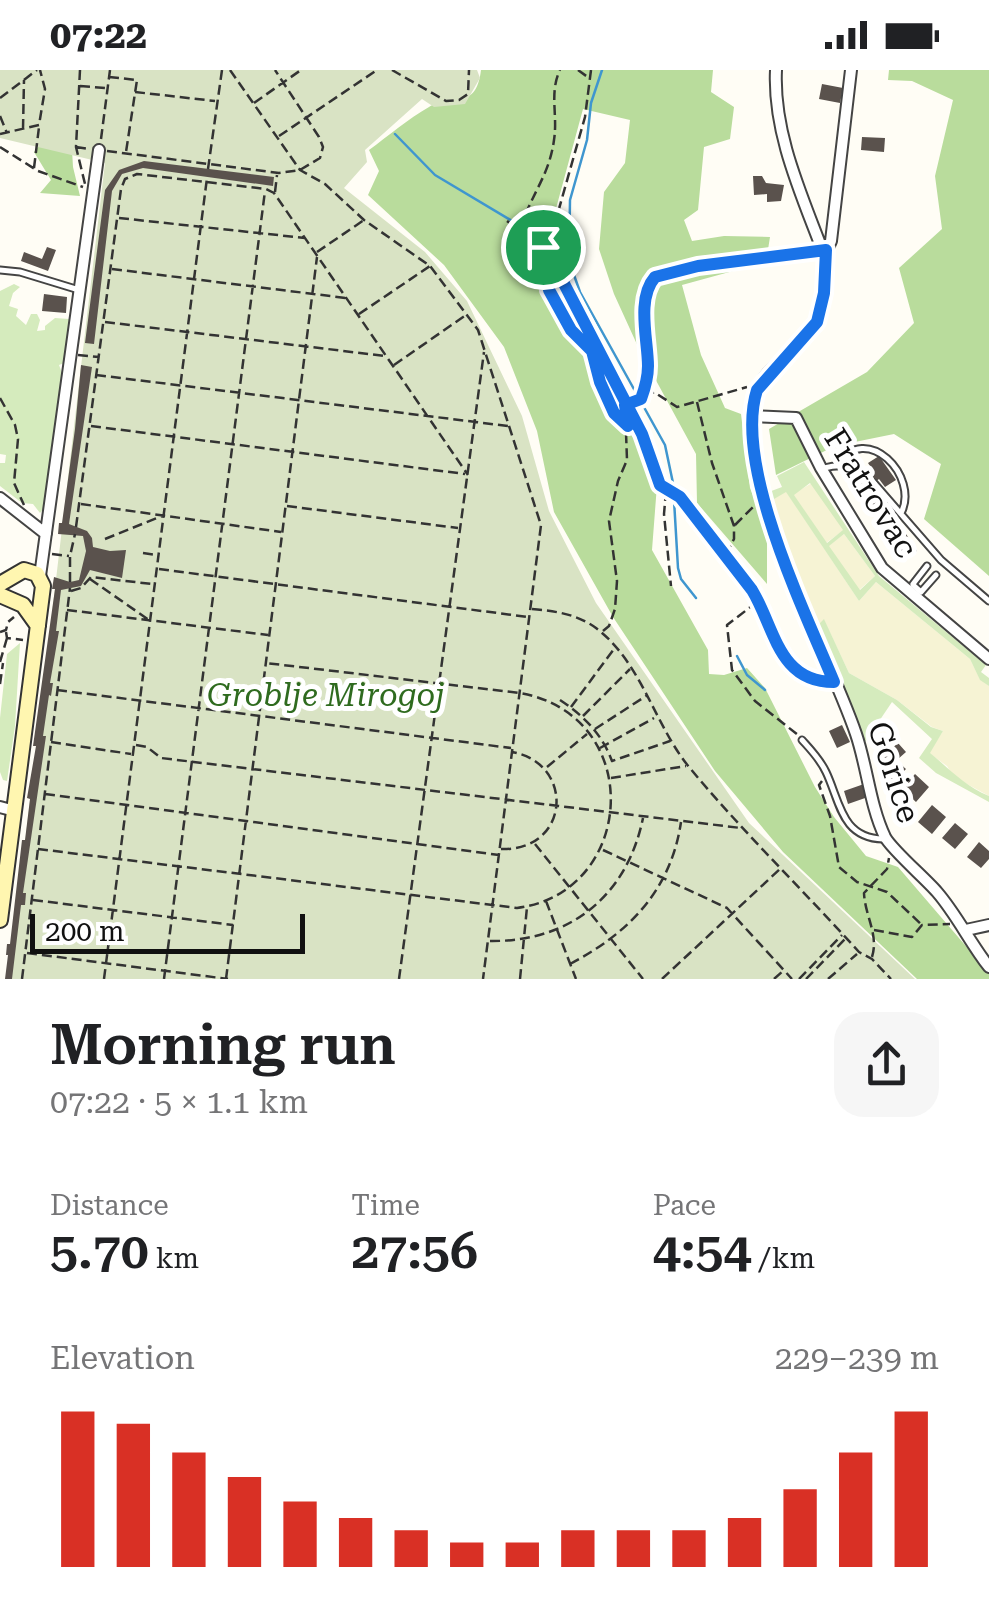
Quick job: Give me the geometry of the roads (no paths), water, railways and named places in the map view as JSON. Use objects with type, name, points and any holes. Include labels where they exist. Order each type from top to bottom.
[{"type":"main road","points":[[38,574],[18,571],[6,581],[13,603],[38,626]]},
{"type":"main road","points":[[13,603],[35,602],[38,574]]},
{"type":"main road","points":[[0,920],[7,809],[38,626],[38,574]]},
{"type":"street","points":[[776,70],[786,152],[820,244],[826,250]]},
{"type":"street","points":[[752,416],[757,390],[817,322],[824,293],[826,250],[851,70]]},
{"type":"street","points":[[38,574],[100,150]]},
{"type":"street","name":"Fratrovac","points":[[752,416],[796,418],[821,468],[882,568],[911,587],[989,659]]},
{"type":"street","name":"Gorice","points":[[752,416],[752,440],[764,501],[856,733],[890,843],[964,926],[989,967]]},
{"type":"street","points":[[0,498],[46,534]]},
{"type":"street","points":[[964,926],[989,925]]},
{"type":"lane","points":[[0,270],[80,290]]},
{"type":"lane","points":[[836,464],[842,456],[866,448],[881,451],[891,459],[906,500],[901,513]]},
{"type":"lane","points":[[821,468],[836,464],[860,469],[869,476]]},
{"type":"lane","points":[[874,482],[942,560],[989,601]]},
{"type":"lane","points":[[927,566],[911,587],[921,592],[936,575]]},
{"type":"lane","points":[[802,740],[816,756],[836,804],[851,826],[869,838],[890,843]]},
{"type":"waterway","points":[[602,70],[570,200],[569,261],[580,292],[665,445],[673,483]]},
{"type":"waterway","points":[[395,134],[435,175],[544,240]]},
{"type":"waterway","points":[[553,245],[566,249]]},
{"type":"waterway","points":[[674,500],[678,568],[681,579],[696,598]]},
{"type":"waterway","points":[[737,656],[747,675],[765,690]]},
{"type":"park label","name":"Groblje Mirogoj","points":[[326,695]]}]
